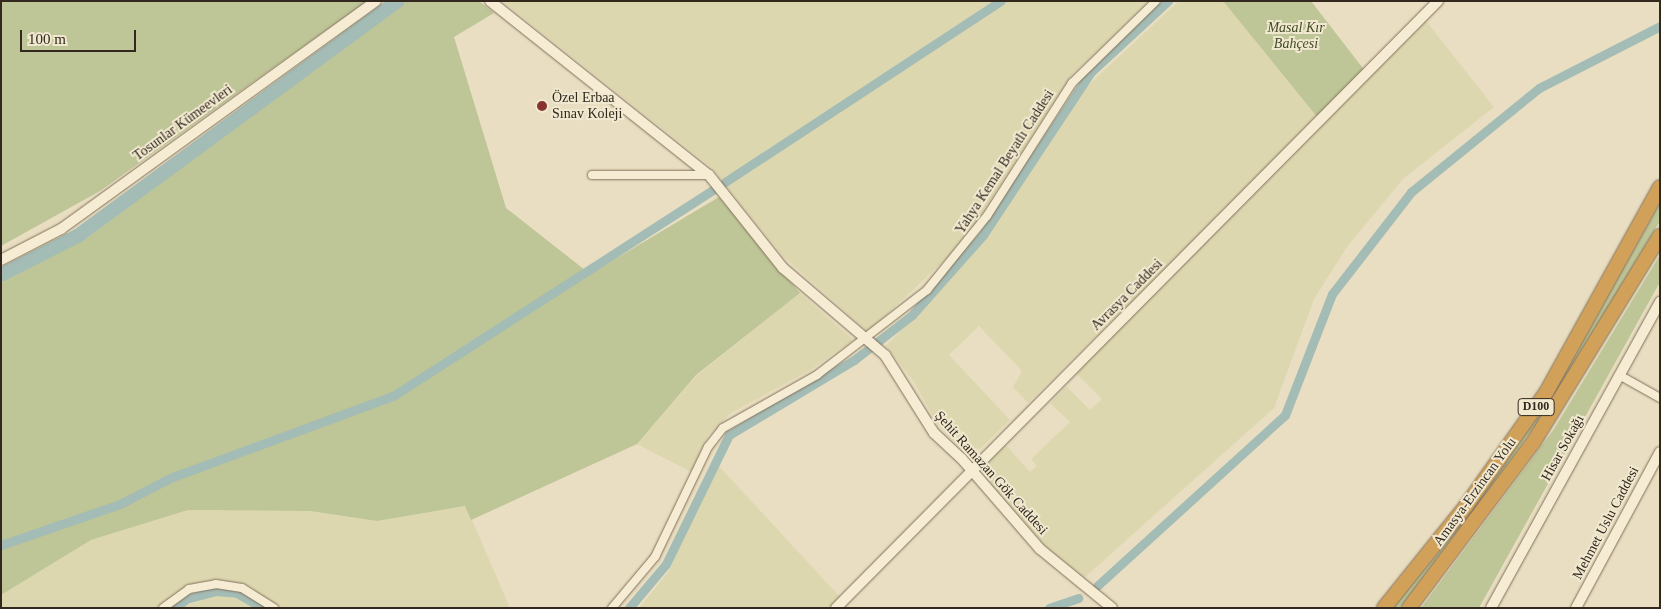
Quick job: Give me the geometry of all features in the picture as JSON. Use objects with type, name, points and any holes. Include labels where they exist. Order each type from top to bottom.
[{"type":"highway","name":"Amasya-Erzincan Yolu","points":[[1384,608],[1466,506],[1547,391],[1660,187]]},
{"type":"highway","name":"Amasya-Erzincan Yolu","points":[[1409,608],[1533,443],[1660,236]]},
{"type":"street","name":"Tosunlar Kümeevleri","points":[[1,260],[61,228],[376,1]]},
{"type":"street","name":"Şehit Ramazan Gök Caddesi","points":[[490,1],[709,175],[783,268],[885,355],[934,433],[972,470],[1060,569],[1112,608]]},
{"type":"street","name":"Yahya Kemal Beyatlı Caddesi","points":[[612,608],[655,557],[708,448],[723,428],[817,375],[868,339],[944,273],[1000,197],[1072,83],[1156,1]]},
{"type":"street","name":"Avrasya Caddesi","points":[[836,608],[1438,1]]},
{"type":"street","points":[[592,175],[709,175]]},
{"type":"street","name":"Hisar Sokağı","points":[[1491,608],[1660,302]]},
{"type":"street","points":[[1619,375],[1660,398]]},
{"type":"street","name":"Mehmet Uslu Caddesi","points":[[1576,608],[1660,452]]},
{"type":"street","points":[[163,608],[189,589],[216,584],[242,588],[274,608]]},
{"type":"shaded area","points":[[502,1],[1149,1],[1071,76],[964,242],[868,332],[783,256],[711,167]]},
{"type":"shaded area","points":[[1179,1],[1223,1],[1318,118],[1028,403],[1013,387],[1022,371],[979,326],[949,355],[1010,420],[980,449],[957,445],[936,422],[914,382],[886,346],[983,243],[1083,90]]},
{"type":"shaded area","points":[[1426,21],[1494,107],[1403,179],[1347,247],[1314,299],[1274,408],[1084,578],[1045,546],[982,474],[983,466],[1006,445],[1030,472],[1037,466],[1031,459],[1070,422],[1050,403],[1066,386],[1090,410],[1102,399],[1076,373]]},
{"type":"shaded area","points":[[800,293],[853,340],[809,371],[731,413],[708,436],[691,472],[637,444],[696,376]]},
{"type":"shaded area","points":[[717,464],[840,597],[829,608],[639,608],[669,571]]},
{"type":"shaded area","points":[[466,506],[510,608],[281,608],[247,585],[217,579],[189,584],[158,608],[1,608],[1,595],[91,540],[188,510],[310,511],[377,521]]},
{"type":"shaded area","points":[[216,595],[238,598],[258,608],[179,608]]},
{"type":"green space","points":[[1,1],[367,1],[100,191],[1,246]]},
{"type":"green space","points":[[407,1],[479,1],[494,13],[454,37],[506,208],[590,274],[719,197],[800,293],[696,375],[637,444],[471,520],[465,506],[377,521],[310,511],[188,510],[91,540],[1,595],[1,283],[88,237]]},
{"type":"green space","name":"Masal Kır Bahçesi","points":[[1223,1],[1311,1],[1365,71],[1318,118]]},
{"type":"green space","points":[[1660,203],[1660,221],[1546,411],[1437,562],[1400,608],[1392,608],[1452,536],[1561,380]]},
{"type":"green space","points":[[1660,255],[1660,282],[1479,608],[1421,608],[1554,429]]},
{"type":"waterway","points":[[1,275],[79,235],[398,1]]},
{"type":"waterway","points":[[725,182],[1001,1]]},
{"type":"waterway","points":[[629,608],[666,564],[729,435],[854,360],[912,315],[983,235],[1091,72],[1168,1]]},
{"type":"waterway","points":[[1097,586],[1285,415],[1332,294],[1411,192],[1539,88],[1660,26]]},
{"type":"waterway","points":[[1,545],[120,504],[170,478],[393,396],[713,190]]},
{"type":"waterway","points":[[175,608],[186,599],[216,591],[237,593],[263,608]]},
{"type":"waterway","points":[[1049,608],[1078,598]]},
{"type":"place","name":"Özel Erbaa Sınav Koleji","points":[[542,106]]}]
